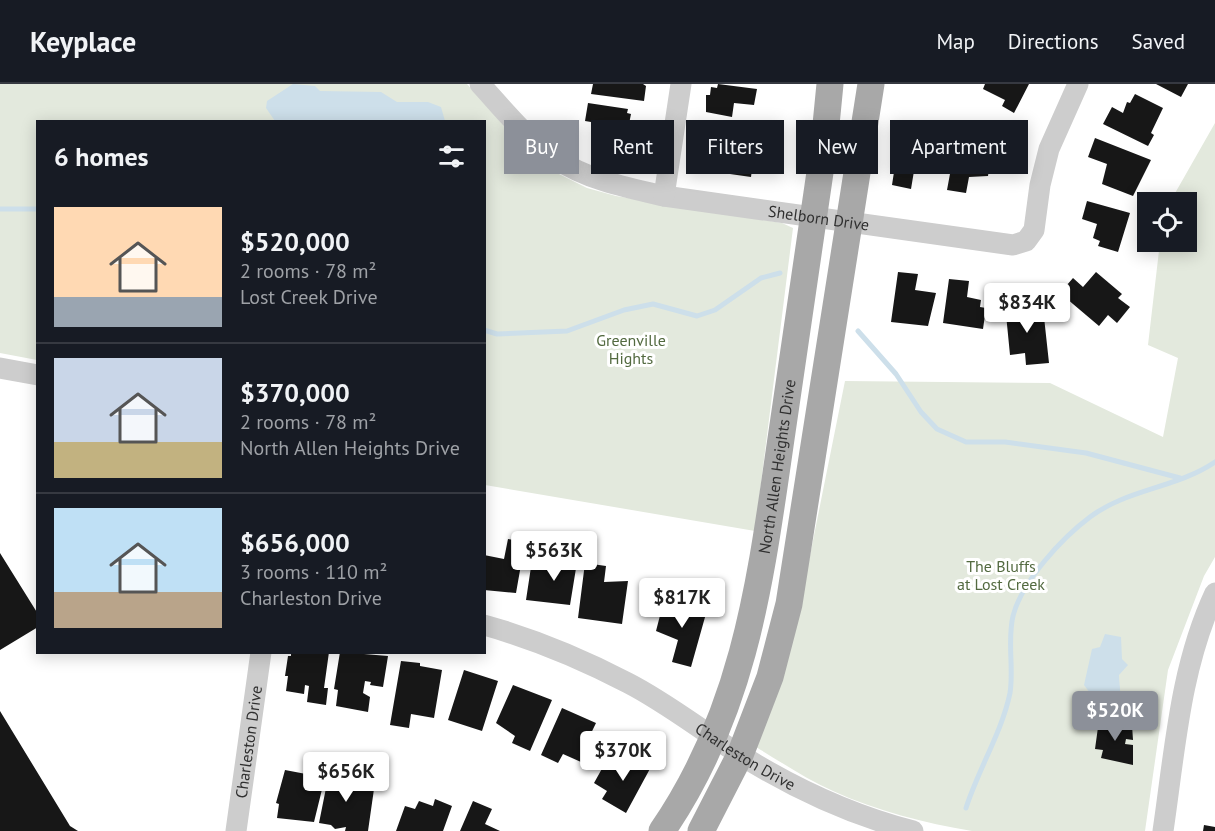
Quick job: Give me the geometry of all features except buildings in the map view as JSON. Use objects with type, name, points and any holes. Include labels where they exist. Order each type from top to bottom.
[{"type":"main road","name":"North Allen Heights Drive","points":[[662,831],[713,737],[740,667],[759,592],[830,84]]},
{"type":"main road","name":"North Allen Heights Drive","points":[[701,831],[740,755],[770,677],[789,604],[871,84]]},
{"type":"street","name":"Shelborn Drive","points":[[480,84],[523,131],[556,159],[605,181],[664,196],[1013,245],[1026,241],[1034,230],[1040,185],[1049,149],[1078,84]]},
{"type":"street","points":[[664,196],[681,84]]},
{"type":"street","points":[[0,368],[36,375]]},
{"type":"street","points":[[1163,831],[1186,673],[1195,642],[1215,593]]},
{"type":"street","name":"Charleston Drive","points":[[486,626],[524,636],[630,683],[740,755],[877,827],[913,831]]},
{"type":"street","name":"Charleston Drive","points":[[236,831],[261,654]]},
{"type":"green space","name":"Greenville Hights","points":[[0,84],[467,84],[504,126],[504,174],[559,174],[587,188],[616,196],[782,223],[793,228],[755,531],[486,485],[486,120],[36,120],[36,360],[0,353]]},
{"type":"green space","name":"The Bluffs at Lost Creek","points":[[1215,123],[1215,557],[1204,576],[1168,670],[1145,831],[972,831],[936,824],[901,816],[833,791],[756,747],[800,605],[845,381],[1050,383],[1163,437],[1178,358],[1148,345],[1159,252],[1197,252],[1197,192],[1176,192]]},
{"type":"water","points":[[293,84],[315,86],[320,91],[381,92],[397,102],[428,102],[441,107],[445,120],[274,120],[266,108],[267,101]]},
{"type":"water","points":[[1105,634],[1121,637],[1122,659],[1128,665],[1119,675],[1119,697],[1109,706],[1096,701],[1084,685],[1092,649],[1100,647]]},
{"type":"waterway","points":[[0,209],[36,209]]},
{"type":"waterway","points":[[486,331],[497,334],[567,331],[624,310],[653,304],[697,316],[715,310],[761,278],[780,273]]},
{"type":"waterway","points":[[858,331],[896,374],[921,412],[937,429],[966,442],[1005,442],[1086,453],[1180,478]]},
{"type":"waterway","points":[[966,808],[996,737],[1010,693],[1013,616],[1025,589],[1044,561],[1067,536],[1104,508],[1136,494],[1185,478],[1215,462]]}]
